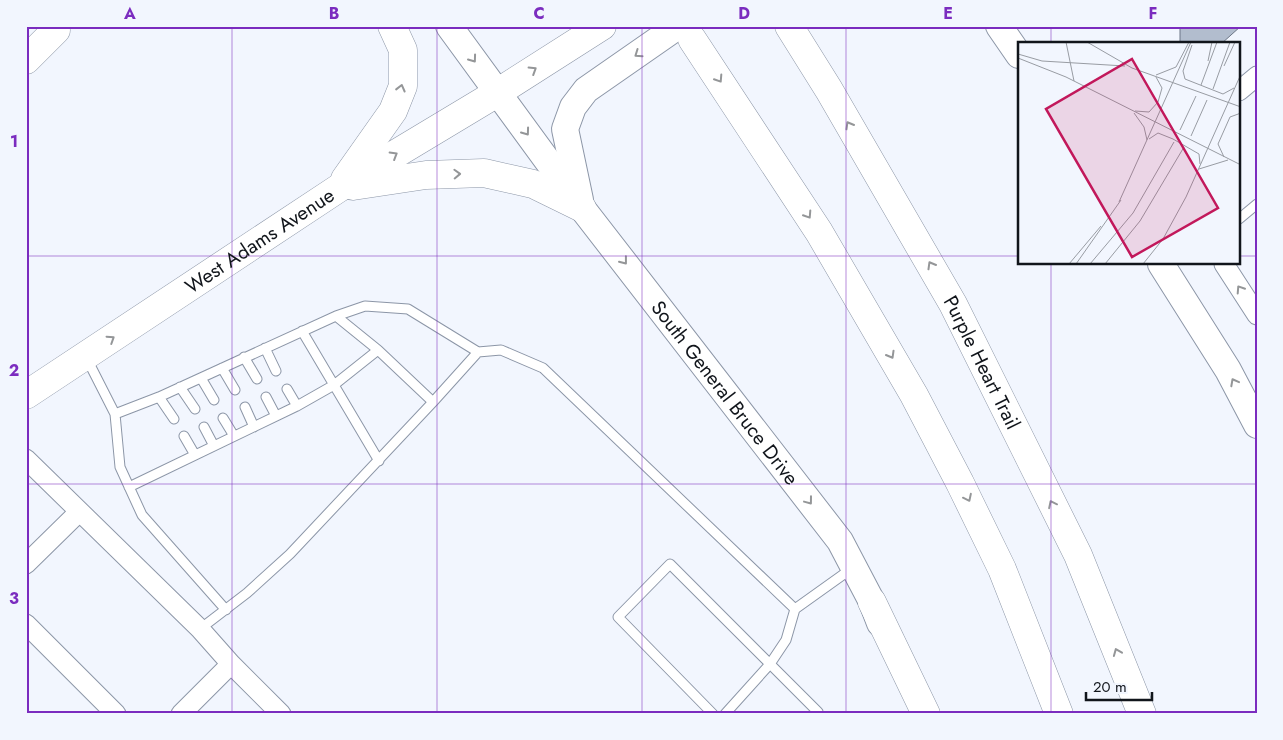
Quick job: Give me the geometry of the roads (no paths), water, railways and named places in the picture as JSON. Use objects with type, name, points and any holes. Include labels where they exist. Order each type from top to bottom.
[{"type":"main road","points":[[339,188],[393,111],[403,86],[403,50],[392,26]]},
{"type":"main road","name":"South General Bruce Drive","points":[[449,26],[582,208],[840,542],[872,602],[918,714]]},
{"type":"main road","name":"West Adams Avenue","points":[[26,394],[339,188],[497,93],[602,26]]},
{"type":"main road","name":"Purple Heart Trail","points":[[789,26],[829,90],[953,304],[1078,555],[1142,714]]},
{"type":"main road","points":[[999,26],[1018,54]]},
{"type":"main road","points":[[26,50],[58,28]]},
{"type":"main road","points":[[26,60],[58,28]]},
{"type":"main road","points":[[582,208],[565,129],[573,107],[586,90],[685,32],[819,232],[914,395],[1002,569],[1059,714]]},
{"type":"main road","points":[[339,188],[426,175],[484,173],[534,184],[582,208]]},
{"type":"main road","points":[[1162,265],[1228,370],[1257,425]]},
{"type":"main road","points":[[872,602],[926,714]]},
{"type":"street","points":[[1240,90],[1257,76]]},
{"type":"street","points":[[1225,265],[1257,315]]},
{"type":"street","points":[[26,459],[200,629],[231,664],[281,714]]},
{"type":"street","points":[[26,564],[79,512]]},
{"type":"street","points":[[26,624],[116,714]]},
{"type":"street","points":[[181,714],[231,664]]},
{"type":"lane","points":[[1240,217],[1257,204]]},
{"type":"lane","points":[[115,414],[159,397],[336,316],[365,306],[408,309],[478,352],[502,350],[543,368],[795,609]]},
{"type":"lane","points":[[336,316],[378,350],[434,402]]},
{"type":"lane","points":[[302,331],[379,461]]},
{"type":"lane","points":[[264,348],[276,372]]},
{"type":"lane","points":[[129,487],[297,406],[334,385],[378,350]]},
{"type":"lane","points":[[200,629],[248,593],[290,554],[434,402],[478,352]]},
{"type":"lane","points":[[86,355],[115,414],[120,468],[142,515],[226,610]]},
{"type":"lane","points":[[244,357],[257,379]]},
{"type":"lane","points":[[222,368],[235,390]]},
{"type":"lane","points":[[201,378],[214,400]]},
{"type":"lane","points":[[180,387],[195,410]]},
{"type":"lane","points":[[286,389],[297,406]]},
{"type":"lane","points":[[159,397],[174,419]]},
{"type":"lane","points":[[266,397],[276,416]]},
{"type":"lane","points":[[245,407],[254,427]]},
{"type":"lane","points":[[223,418],[234,436]]},
{"type":"lane","points":[[204,427],[214,446]]},
{"type":"lane","points":[[184,436],[195,455]]},
{"type":"lane","points":[[714,714],[618,617],[670,564],[818,712],[816,714]]},
{"type":"lane","points":[[725,714],[770,664],[786,640],[795,609],[854,567]]}]
